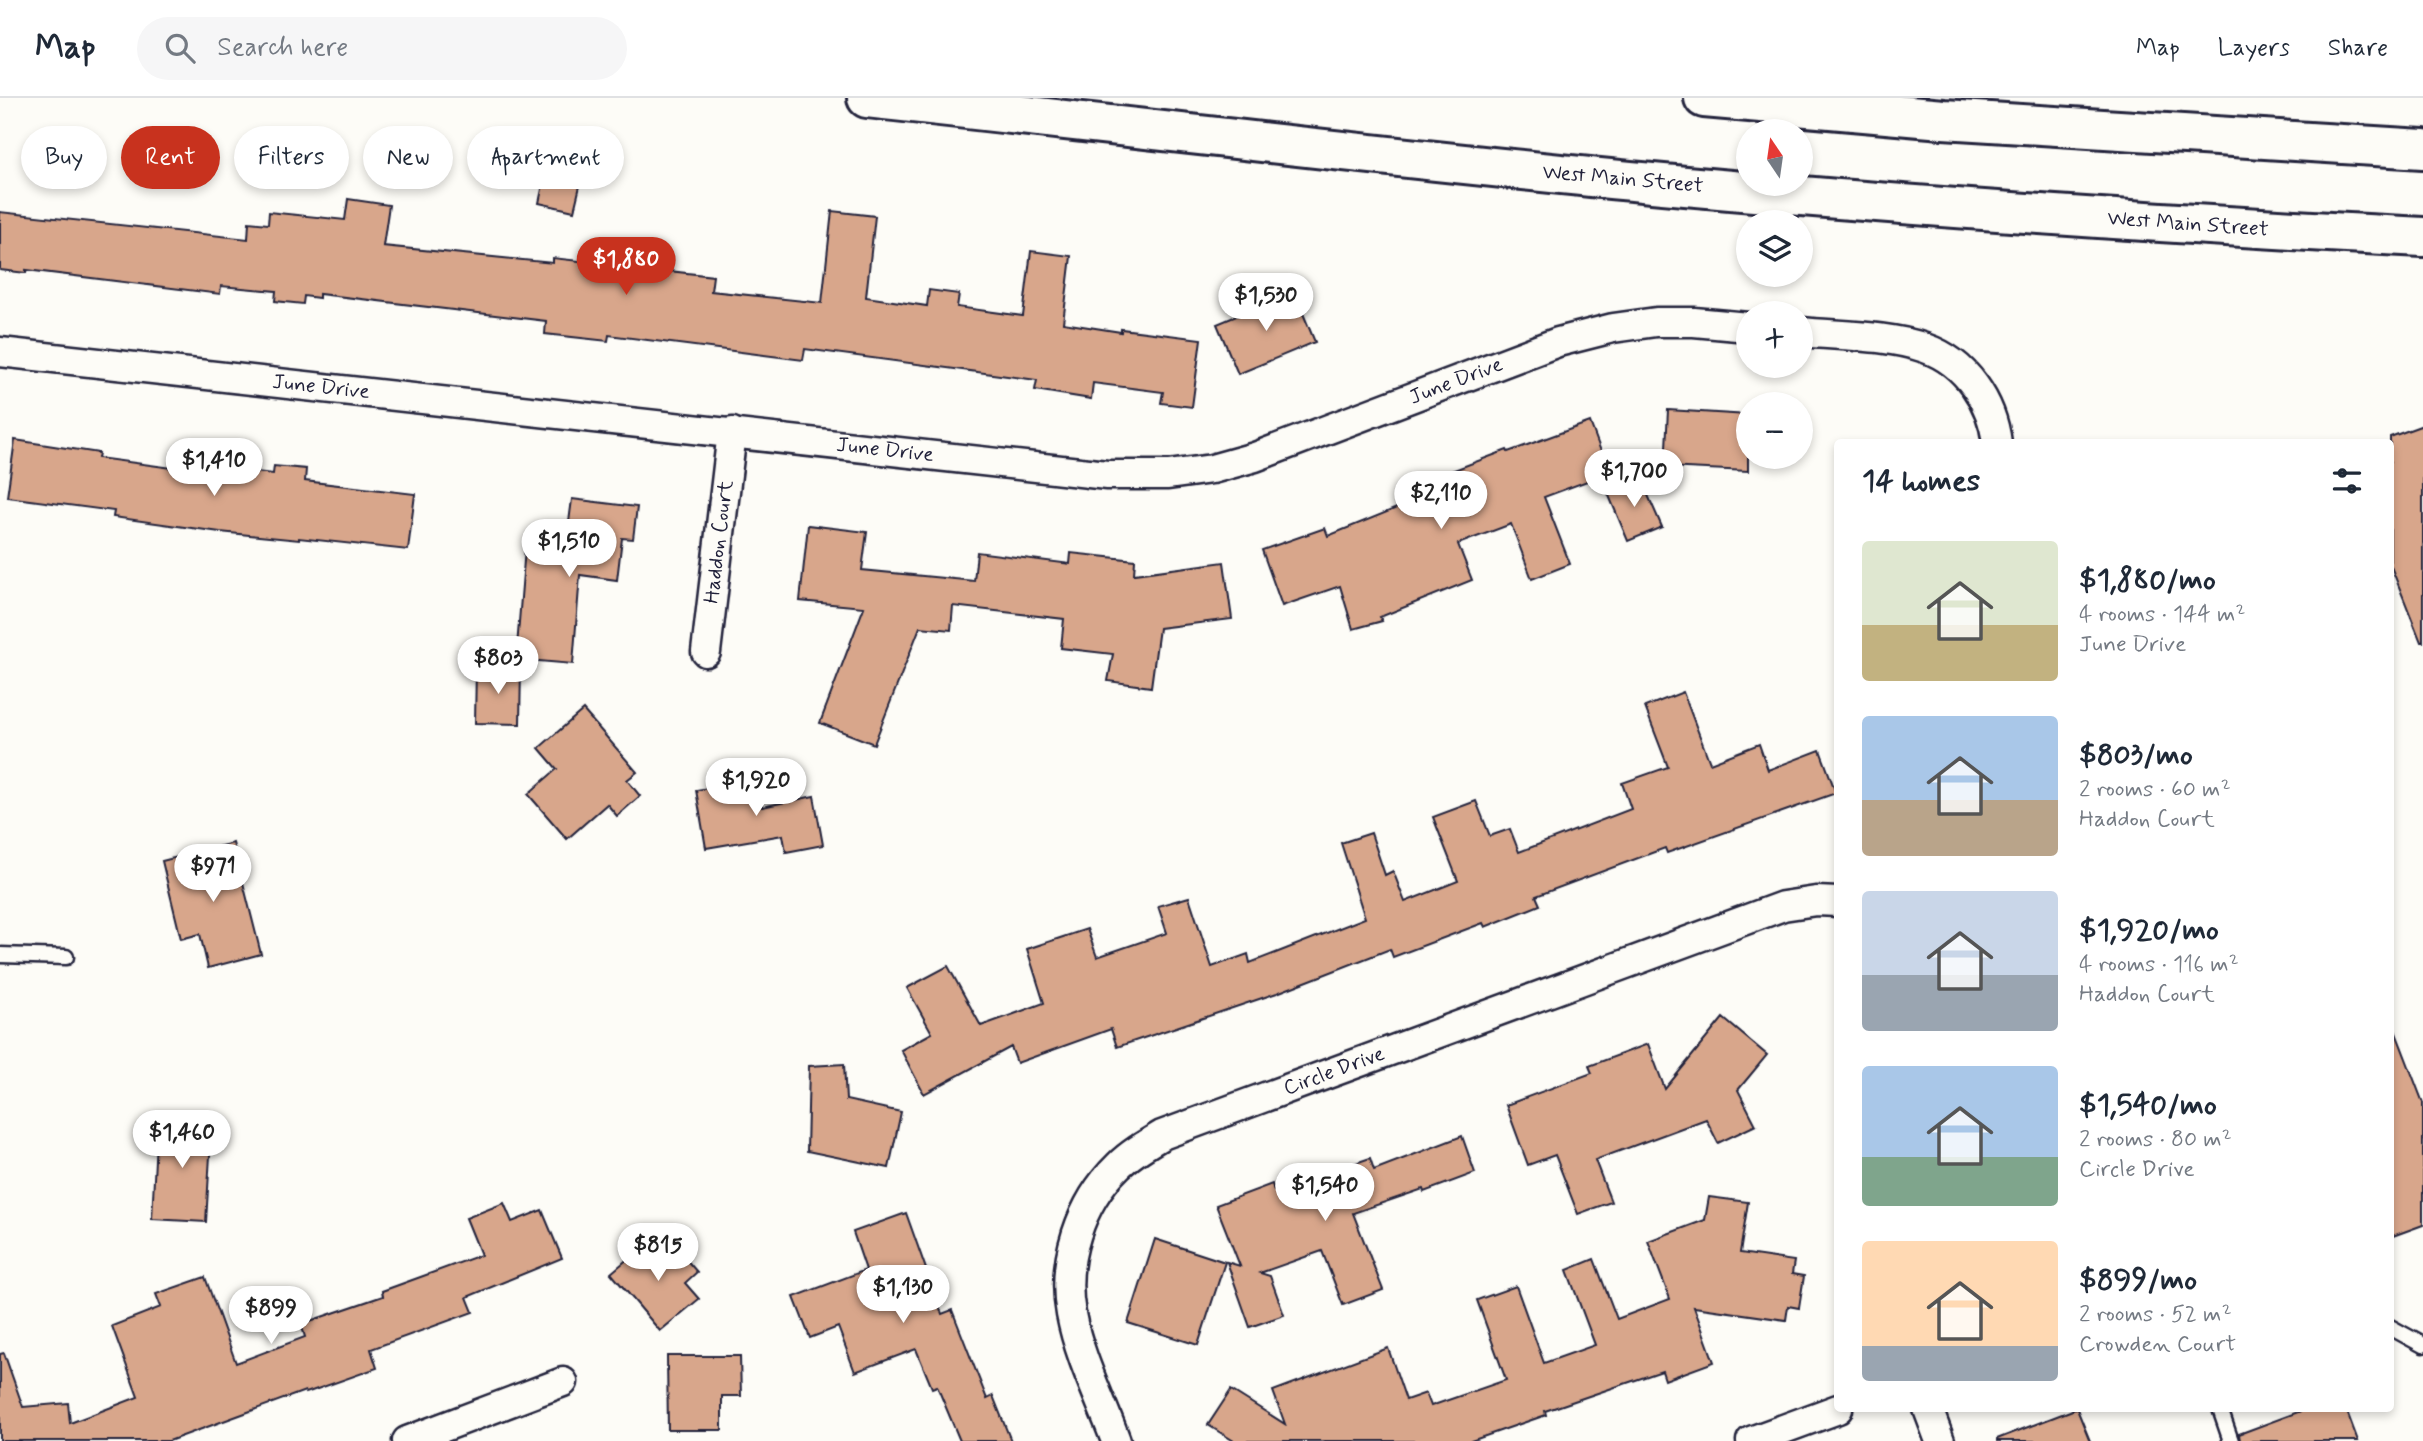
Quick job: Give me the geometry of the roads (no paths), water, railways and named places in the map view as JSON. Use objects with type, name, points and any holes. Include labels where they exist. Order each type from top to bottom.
[{"type":"main road","name":"West Main Street","points":[[867,98],[1421,160],[1666,184],[2208,226],[2423,237]]},
{"type":"main road","points":[[1704,98],[1943,119],[2423,149]]},
{"type":"street","name":"June Drive","points":[[0,352],[1107,475],[1168,475],[1212,469],[1255,457],[1558,342],[1613,328],[1656,323],[1736,326]]},
{"type":"street","points":[[1813,333],[1899,341],[1927,348],[1954,364],[1976,386],[1985,400],[1996,439]]},
{"type":"street","name":"Haddon Court","points":[[706,652],[732,432]]},
{"type":"street","name":"Circle Drive","points":[[1116,1441],[1077,1339],[1071,1314],[1069,1271],[1077,1231],[1092,1199],[1117,1167],[1132,1154],[1162,1135],[1783,906],[1816,901],[1834,902]]},
{"type":"street","points":[[407,1441],[563,1382]]},
{"type":"street","points":[[1751,1441],[1834,1410]]},
{"type":"street","points":[[1929,1412],[1940,1441]]},
{"type":"lane","points":[[0,955],[66,957]]},
{"type":"lane","points":[[2394,1329],[2423,1345]]},
{"type":"lane","points":[[2221,1412],[2231,1441]]}]
